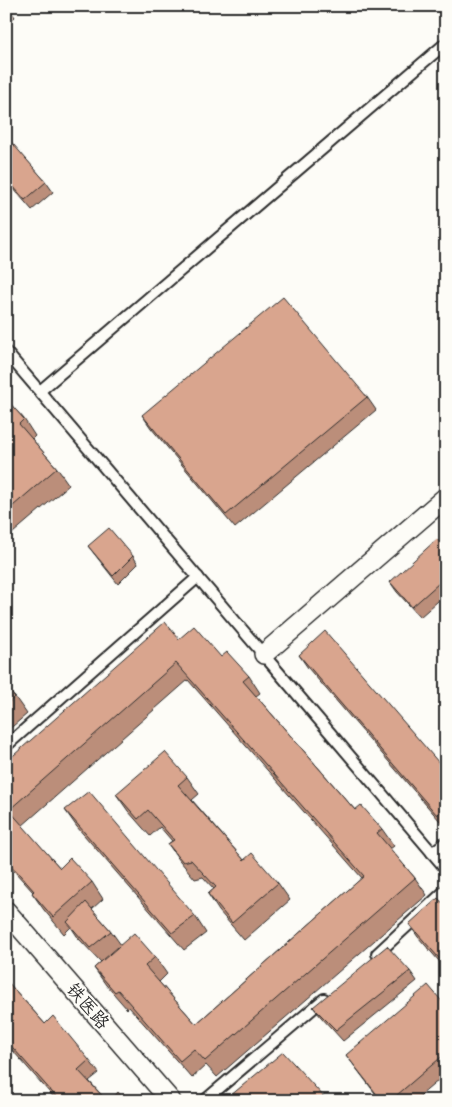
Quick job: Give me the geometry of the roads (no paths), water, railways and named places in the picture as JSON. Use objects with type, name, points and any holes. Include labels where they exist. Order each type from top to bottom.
[{"type":"street","points":[[264,654],[446,497]]},
{"type":"street","name":"铁医路","points":[[6,910],[171,1101]]},
{"type":"lane","points":[[40,391],[446,43]]},
{"type":"lane","points":[[6,352],[446,869]]},
{"type":"lane","points":[[6,746],[198,577]]},
{"type":"lane","points":[[432,854],[446,842]]},
{"type":"lane","points":[[366,963],[396,938],[446,890]]},
{"type":"lane","points":[[204,1101],[330,995]]}]
